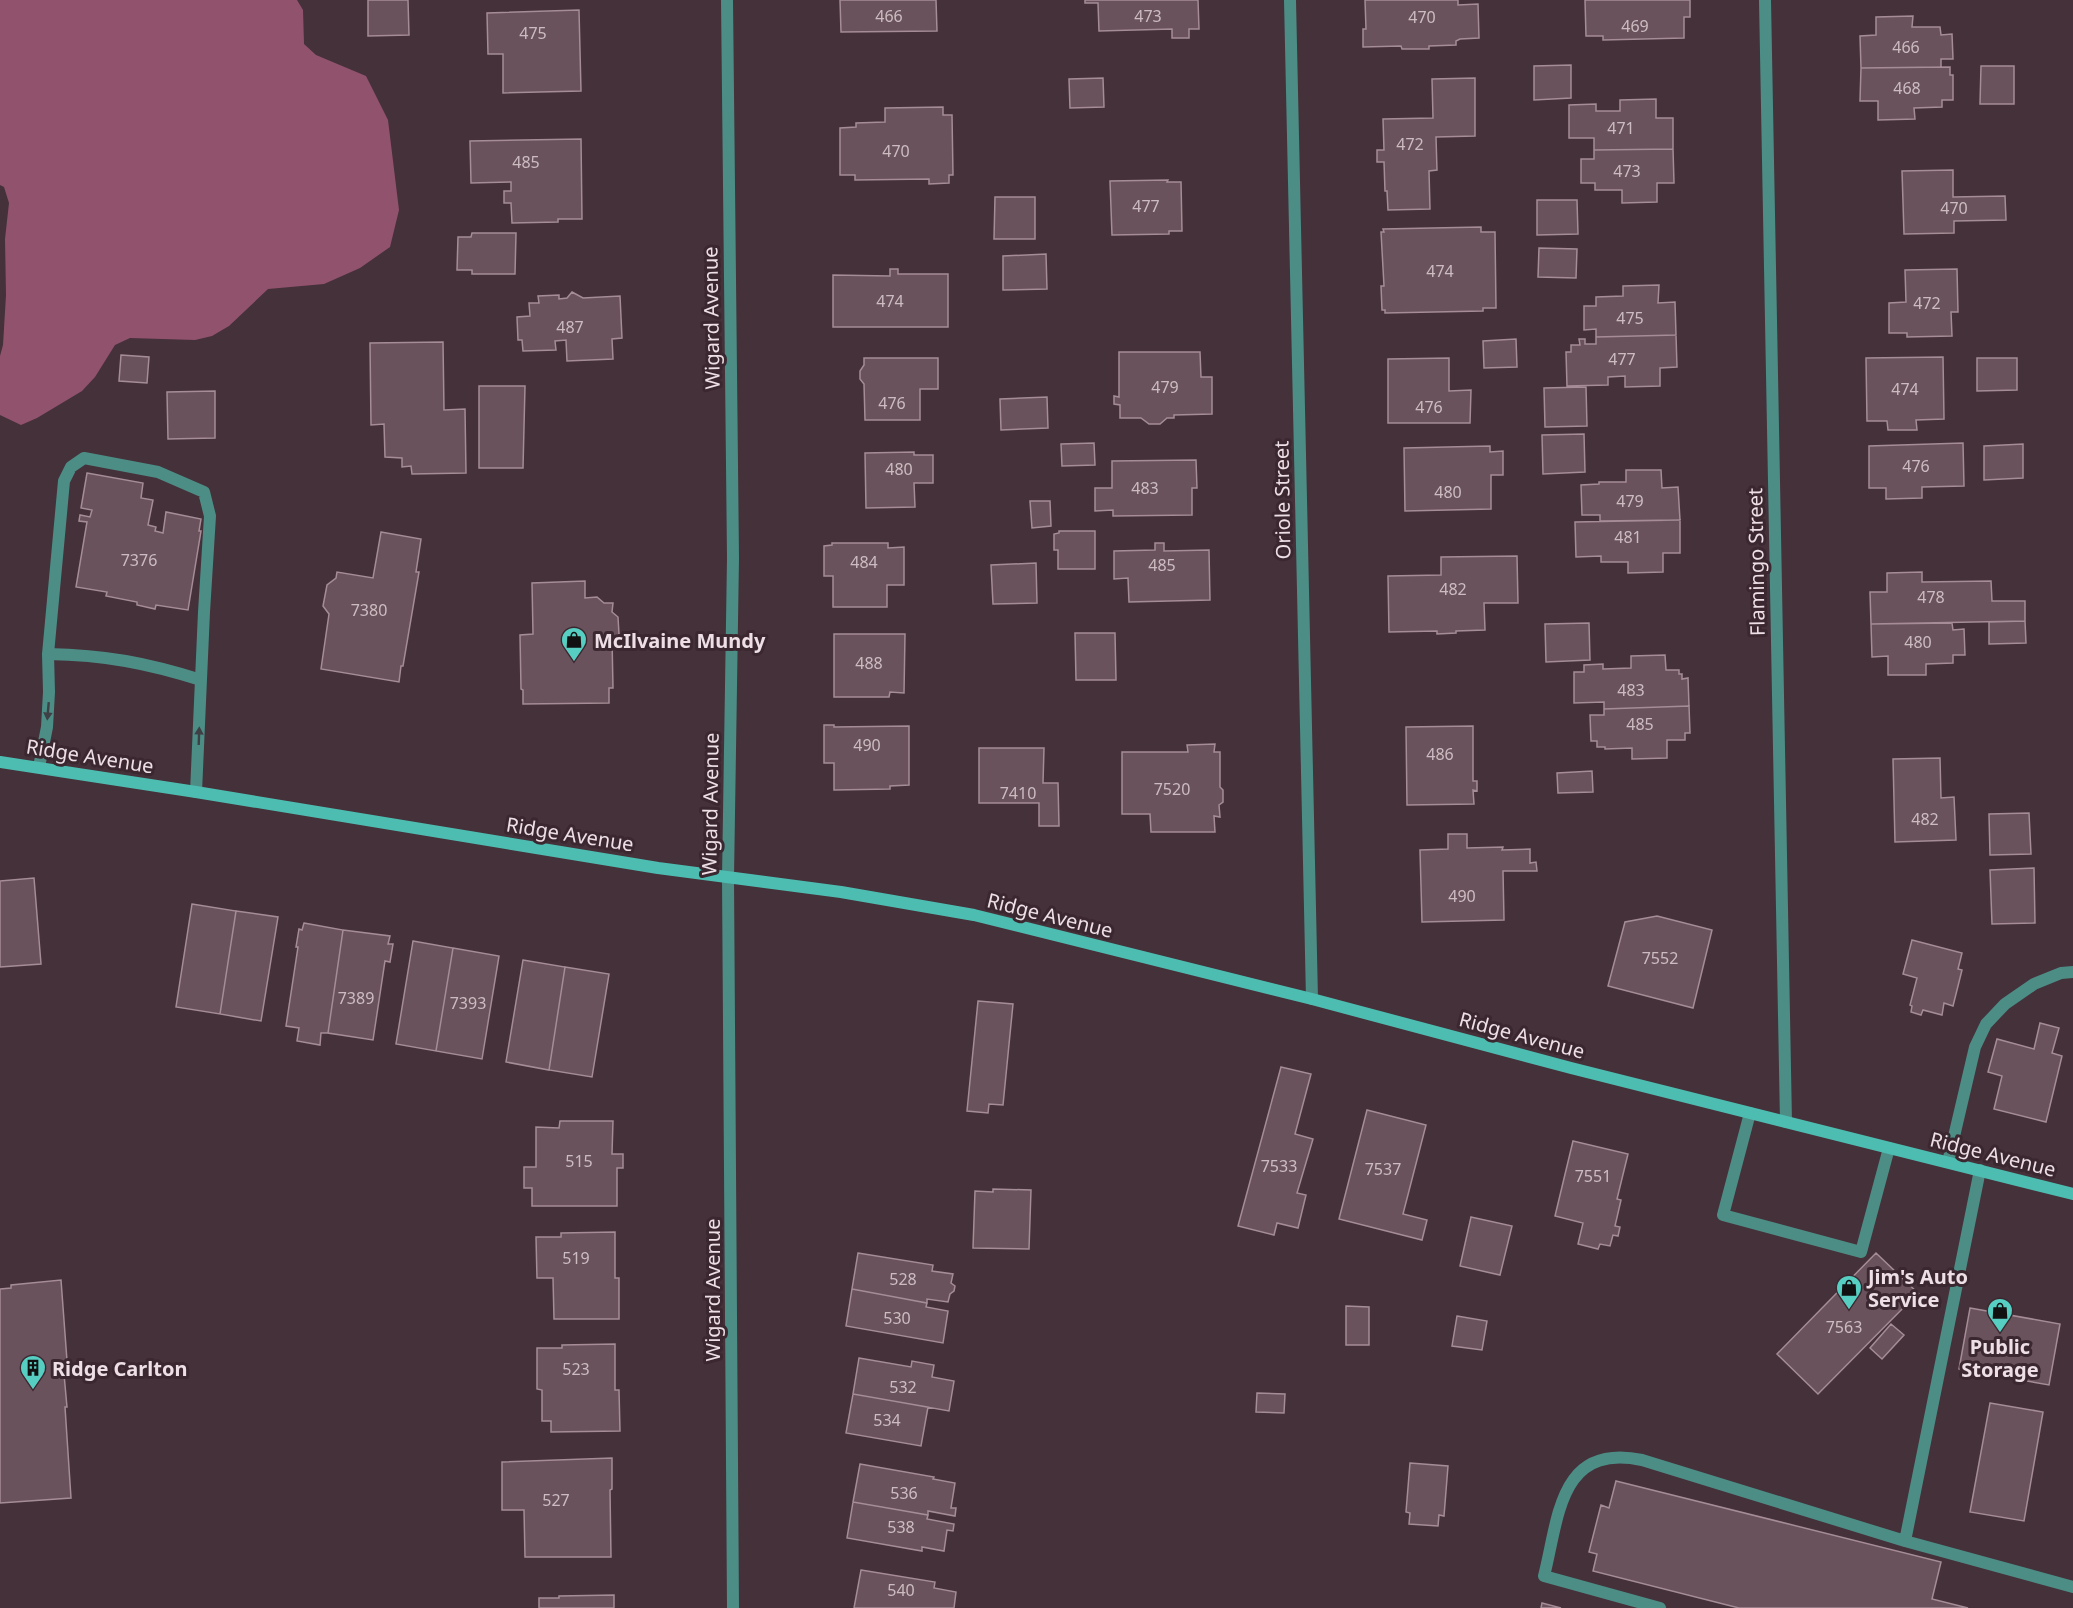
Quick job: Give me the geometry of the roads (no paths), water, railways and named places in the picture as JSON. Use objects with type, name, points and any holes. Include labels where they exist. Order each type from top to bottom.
[{"type":"main road","name":"Ridge Avenue","points":[[0,762],[728,878],[842,892],[974,915],[2073,1194]]},
{"type":"street","name":"Wigard Avenue","points":[[727,0],[733,558],[728,878],[733,1608]]},
{"type":"street","name":"Oriole Street","points":[[1290,0],[1312,999]]},
{"type":"street","name":"Flamingo Street","points":[[1765,0],[1786,1122]]},
{"type":"street","points":[[39,767],[48,712],[48,654],[64,481],[71,467],[84,458],[158,472],[204,492],[210,516],[196,792]]},
{"type":"street","points":[[48,654],[86,654],[120,659],[155,666],[201,680]]},
{"type":"street","points":[[1948,1162],[1975,1047],[1986,1024],[2005,1004],[2034,984],[2073,972]]},
{"type":"street","points":[[1750,1113],[1724,1215],[1861,1252],[1889,1148]]},
{"type":"street","points":[[1905,1541],[1980,1170]]},
{"type":"street","points":[[1660,1608],[1544,1576],[1563,1497],[1573,1479],[1587,1466],[1604,1458],[1623,1456],[1642,1460],[1905,1541],[2073,1587]]},
{"type":"place","name":"McIlvaine Mundy","points":[[574,663]]},
{"type":"place","name":"Jim's Auto Service","points":[[1849,1311]]},
{"type":"place","name":"Public Storage","points":[[2000,1334]]},
{"type":"place","name":"Ridge Carlton","points":[[33,1391]]}]
